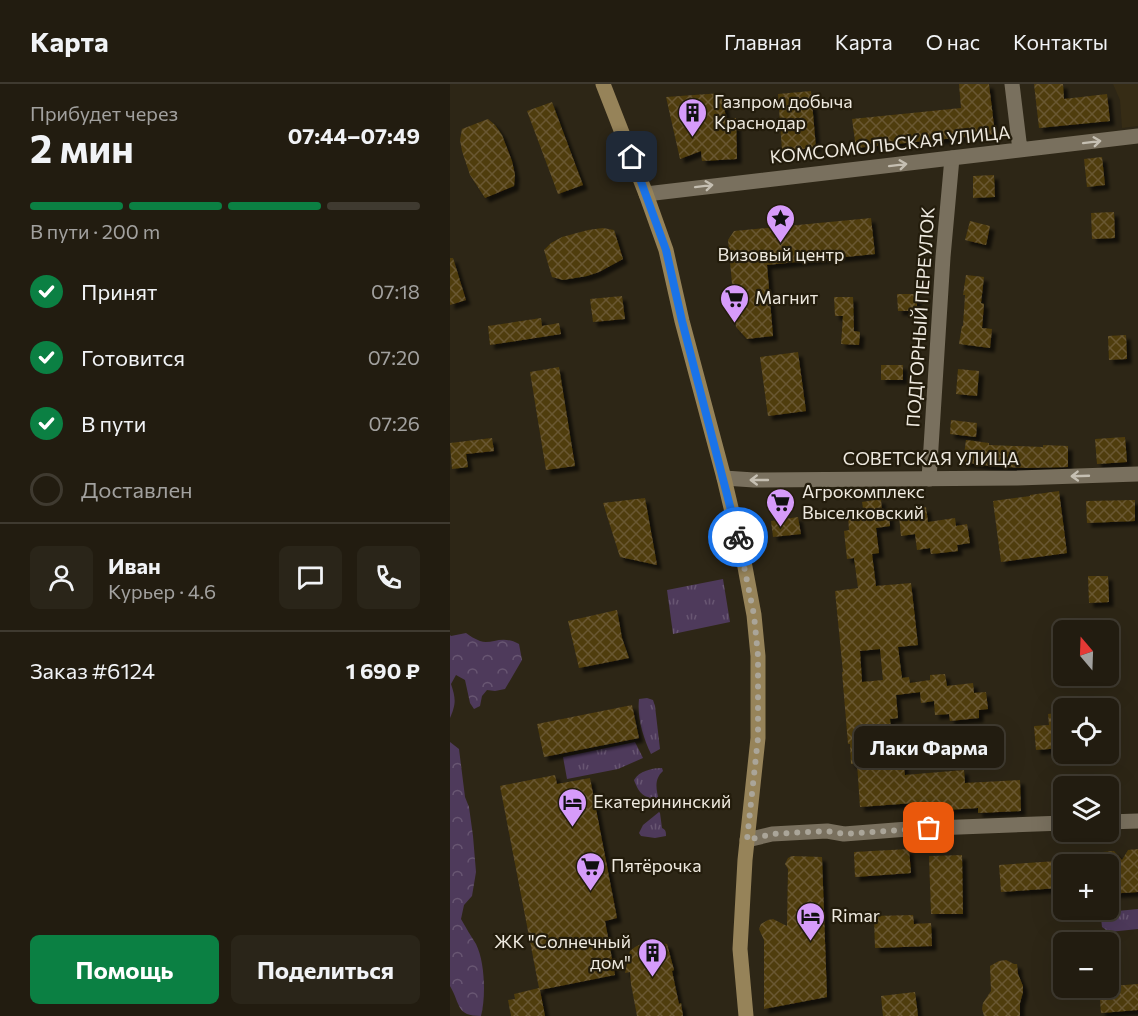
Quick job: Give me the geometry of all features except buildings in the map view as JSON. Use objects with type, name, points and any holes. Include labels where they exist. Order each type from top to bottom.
[{"type":"main road","points":[[603,84],[666,250],[682,321],[724,478],[754,615],[758,656],[758,738],[747,840],[740,949],[746,1016]]},
{"type":"street","points":[[1012,84],[1020,150]]},
{"type":"street","name":"КОМСОМОЛЬСКАЯ УЛИЦА","points":[[646,194],[1138,136]]},
{"type":"street","name":"ПОДГОРНЫЙ ПЕРЕУЛОК","points":[[929,478],[942,264],[952,158]]},
{"type":"street","name":"СОВЕТСКАЯ УЛИЦА","points":[[724,478],[754,480],[1017,478],[1138,474]]},
{"type":"street","points":[[1119,822],[1138,821]]},
{"type":"street","points":[[747,840],[772,834],[827,831],[844,834],[1053,823]]},
{"type":"shaded area","points":[[1113,84],[1138,84],[1138,126],[1122,128],[1120,100]]},
{"type":"green space","points":[[723,579],[730,622],[673,634],[667,590]]},
{"type":"green space","points":[[466,633],[484,642],[513,641],[519,644],[522,660],[505,689],[487,690],[482,696],[480,706],[474,709],[470,703],[465,680],[456,675],[451,684],[455,701],[450,718],[450,635]]},
{"type":"green space","points":[[639,699],[653,700],[655,706],[660,749],[651,754],[643,734],[639,713]]},
{"type":"green space","points":[[450,742],[459,749],[473,836],[476,872],[472,896],[464,905],[461,919],[476,944],[481,960],[484,990],[481,1016],[463,1012],[450,986]]},
{"type":"green space","points":[[635,742],[643,758],[618,769],[567,779],[563,757]]},
{"type":"green space","points":[[662,768],[663,771],[656,784],[659,800],[649,798],[640,792],[634,780],[646,771]]},
{"type":"green space","points":[[659,812],[666,836],[655,838],[641,836],[639,833],[643,825]]},
{"type":"green space","points":[[1138,909],[1138,929],[1109,932],[1102,927],[1101,920],[1119,920],[1119,911]]},
{"type":"way so far","points":[[738,537],[754,615],[758,656],[758,738],[747,840],[772,834],[827,831],[844,834],[929,828]]},
{"type":"place","name":"Газпром добыча Краснодар","points":[[693,138]]},
{"type":"place","name":"Визовый центр","points":[[781,244]]},
{"type":"place","name":"Магнит","points":[[734,324]]},
{"type":"place","name":"Агрокомплекс Выселковский","points":[[781,528]]},
{"type":"place","name":"Екатерининский","points":[[572,828]]},
{"type":"place","name":"Лаки Фарма","points":[[929,828]]},
{"type":"place","name":"Пятёрочка","points":[[590,892]]},
{"type":"place","name":"Rimar","points":[[810,942]]},
{"type":"place","name":"ЖК \"Солнечный дом\"","points":[[652,978]]},
{"type":"route","points":[[632,157],[666,250],[738,537]]}]
